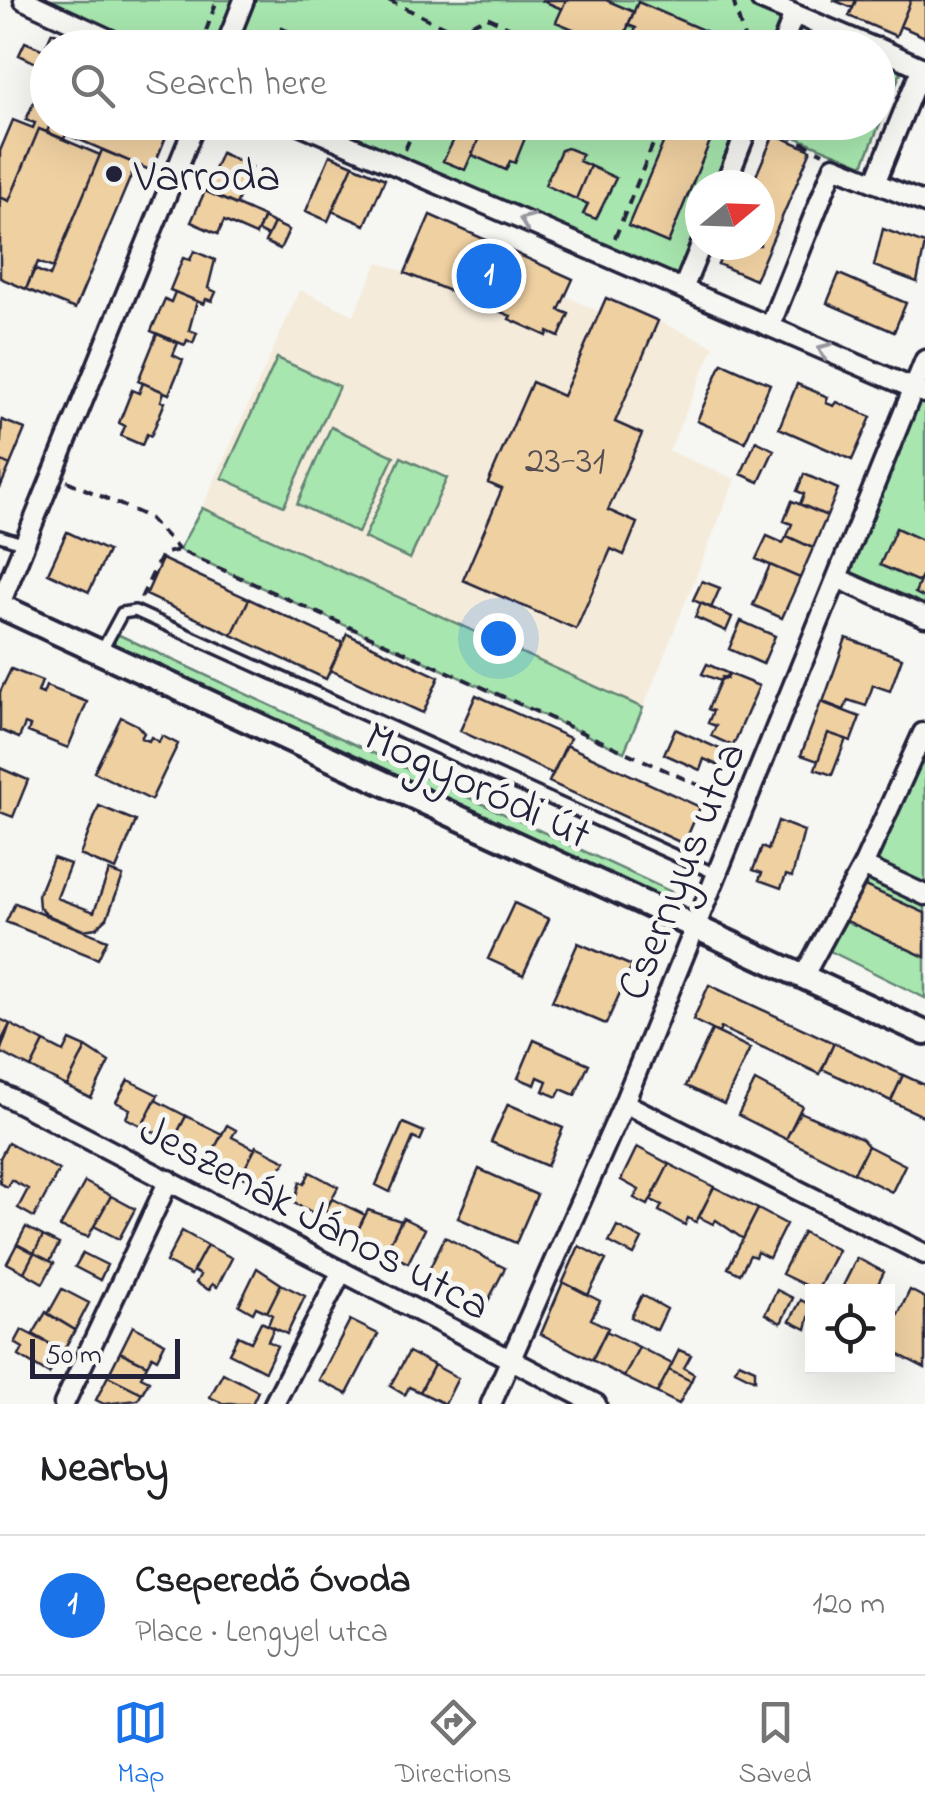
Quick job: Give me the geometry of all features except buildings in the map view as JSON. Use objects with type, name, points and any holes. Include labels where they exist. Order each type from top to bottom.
[{"type":"street","points":[[24,0],[89,30]]},
{"type":"street","points":[[233,30],[244,0]]},
{"type":"street","points":[[761,0],[833,30]]},
{"type":"street","points":[[787,30],[794,14]]},
{"type":"street","points":[[895,56],[923,68],[895,135]]},
{"type":"street","points":[[0,605],[189,140]]},
{"type":"street","points":[[336,140],[919,390]]},
{"type":"street","points":[[731,170],[743,140]]},
{"type":"street","points":[[875,183],[893,140]]},
{"type":"street","points":[[770,326],[834,166],[925,203]]},
{"type":"street","points":[[683,289],[695,260]]},
{"type":"street","name":"Csernyus utca","points":[[491,1404],[624,1103],[837,578],[919,390],[925,360]]},
{"type":"street","points":[[837,578],[925,617]]},
{"type":"street","name":"Mogyoródi út","points":[[0,605],[925,1033]]},
{"type":"street","points":[[803,977],[863,866],[923,733]]},
{"type":"street","points":[[863,866],[925,895]]},
{"type":"street","name":"Jeszenák János utca","points":[[2,1098],[170,1180],[596,1404]]},
{"type":"street","points":[[624,1103],[925,1254]]},
{"type":"street","points":[[64,1404],[170,1180]]},
{"type":"street","points":[[274,1404],[342,1270]]},
{"type":"lane","points":[[0,536],[25,544]]},
{"type":"lane","points":[[101,652],[122,612],[135,611],[718,874]]},
{"type":"path","points":[[206,30],[217,0]]},
{"type":"path","points":[[388,0],[451,30]]},
{"type":"path","points":[[733,0],[741,30]]},
{"type":"path","points":[[459,30],[487,17],[516,30]]},
{"type":"path","points":[[398,167],[409,140]]},
{"type":"path","points":[[608,256],[655,140]]},
{"type":"path","points":[[802,140],[818,147],[834,166]]},
{"type":"path","points":[[54,475],[148,517],[179,550],[745,806]]},
{"type":"path","points":[[135,611],[162,554],[179,550]]},
{"type":"shaded area","points":[[430,215],[573,279],[566,296],[599,312],[606,298],[714,346],[669,451],[735,479],[643,708],[202,508],[300,290],[354,315],[378,262],[405,272]]},
{"type":"green space","points":[[23,0],[762,0],[834,30],[90,30]]},
{"type":"green space","points":[[895,55],[906,60],[895,87]]},
{"type":"green space","points":[[337,140],[743,140],[731,170],[685,170],[685,260],[694,260],[683,289]]},
{"type":"green space","points":[[802,140],[873,140],[863,165]]},
{"type":"green space","points":[[277,358],[339,386],[284,506],[222,478]]},
{"type":"green space","points":[[914,388],[925,393],[925,617],[837,578]]},
{"type":"green space","points":[[331,427],[394,456],[358,533],[297,504]]},
{"type":"green space","points":[[401,457],[447,478],[410,559],[364,538]]},
{"type":"green space","points":[[202,508],[643,708],[624,752],[179,550]]},
{"type":"green space","points":[[117,634],[676,894],[668,910],[110,650]]},
{"type":"green space","points":[[925,729],[925,998],[820,946]]},
{"type":"place","name":"Varroda","points":[[114,174]]},
{"type":"place","name":"Cseperedő Óvoda","points":[[489,276]]}]
